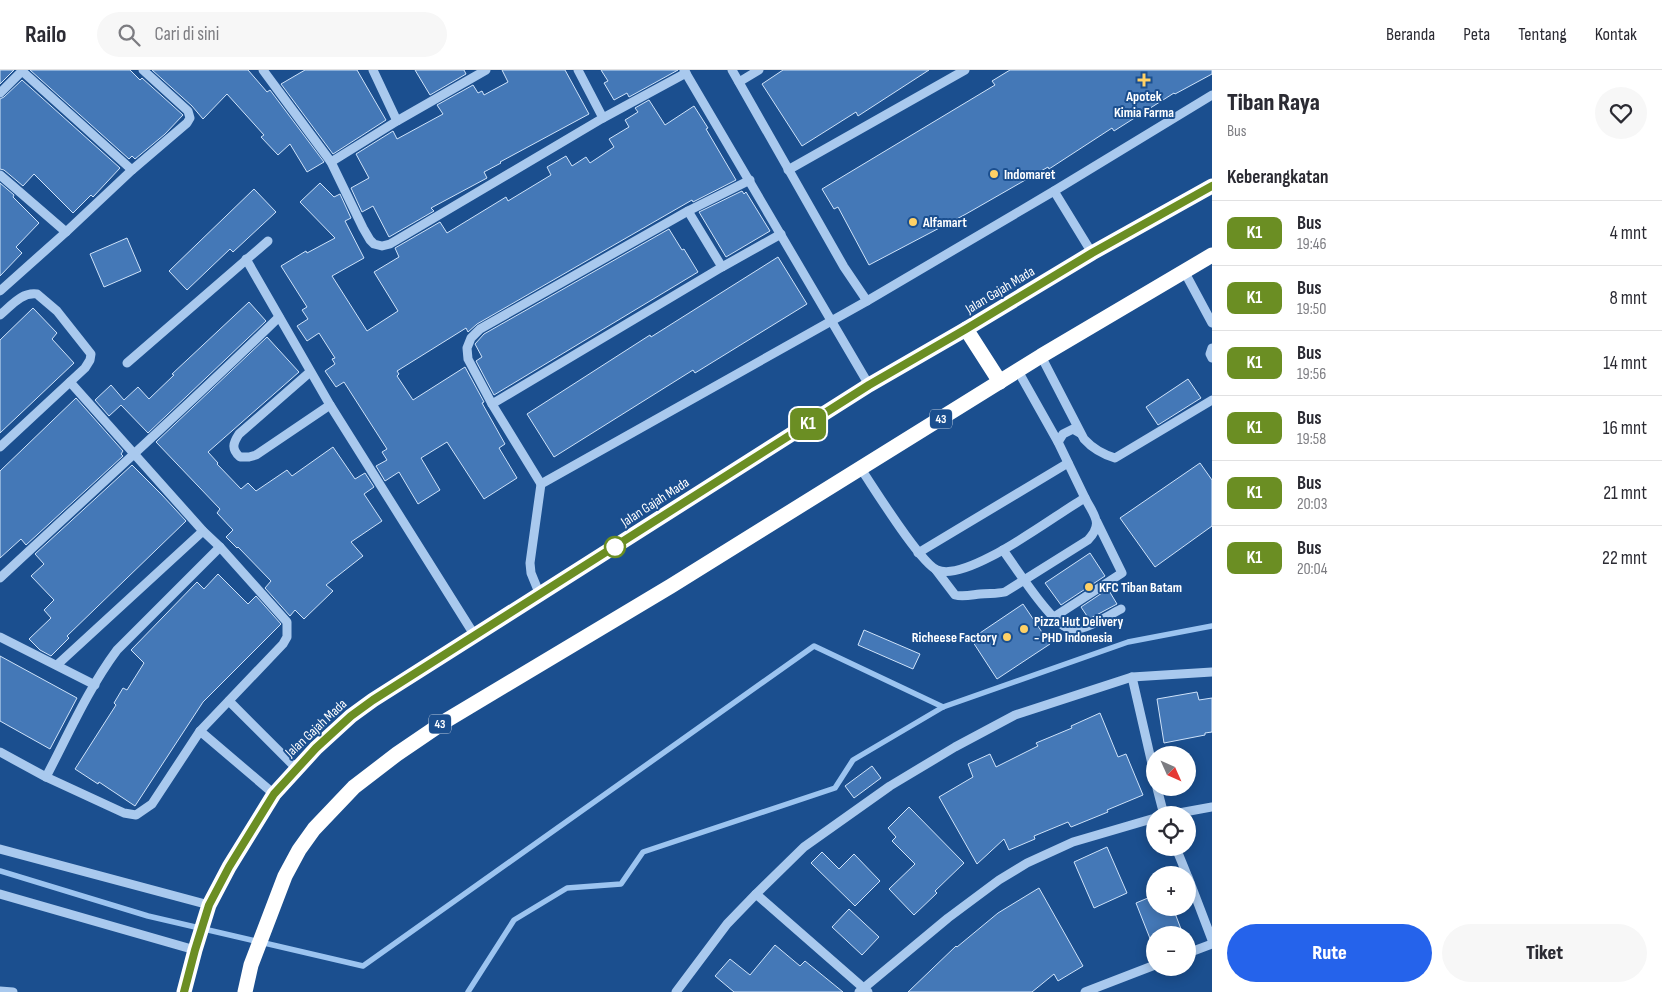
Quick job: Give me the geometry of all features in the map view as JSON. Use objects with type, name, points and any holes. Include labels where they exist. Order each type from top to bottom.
[{"type":"highway","name":"Jalan Gajah Mada","points":[[184,992],[207,912],[229,867],[274,794],[316,748],[366,705],[869,385],[1092,253],[1212,186]]},
{"type":"highway","name":"43","points":[[245,992],[251,964],[285,876],[299,850],[314,829],[354,787],[397,754],[447,720],[671,586],[1042,356],[1212,254]]},
{"type":"highway","points":[[966,329],[1000,382]]},
{"type":"street","points":[[2,287],[66,232],[132,170],[187,124],[190,118],[188,111],[143,70]]},
{"type":"street","points":[[263,70],[331,162],[363,228],[374,244],[382,246],[398,239],[685,71],[869,385]]},
{"type":"street","points":[[374,70],[397,121]]},
{"type":"street","points":[[331,162],[475,73],[486,70]]},
{"type":"street","points":[[578,70],[603,118]]},
{"type":"street","points":[[732,70],[844,267],[867,301]]},
{"type":"street","points":[[739,82],[759,70]]},
{"type":"street","points":[[788,170],[965,70]]},
{"type":"street","points":[[0,93],[22,71],[132,170]]},
{"type":"street","points":[[541,484],[867,301],[1212,95]]},
{"type":"street","points":[[0,175],[66,232]]},
{"type":"street","points":[[540,595],[531,573],[530,563],[541,484],[492,404],[468,359],[467,348],[470,338],[480,329],[688,212],[750,180]]},
{"type":"street","points":[[1054,191],[1092,253]]},
{"type":"street","points":[[688,212],[722,267]]},
{"type":"street","points":[[492,404],[781,234]]},
{"type":"street","points":[[127,363],[268,241]]},
{"type":"street","points":[[246,259],[330,405],[475,636]]},
{"type":"street","points":[[1184,271],[1212,323]]},
{"type":"street","points":[[0,315],[19,298],[37,294],[57,311],[90,354],[90,360],[85,368],[0,447]]},
{"type":"street","points":[[0,578],[280,318]]},
{"type":"street","points":[[1212,348],[1210,354],[1212,358]]},
{"type":"street","points":[[1042,356],[1080,432],[1090,447],[1102,454],[1115,458],[1212,400]]},
{"type":"street","points":[[1018,371],[1058,442],[1122,573],[1054,617]]},
{"type":"street","points":[[310,372],[239,434],[234,441],[235,452],[240,457],[256,455],[330,405]]},
{"type":"street","points":[[0,752],[46,778],[124,813],[136,815],[152,804],[200,731],[284,644],[288,628],[287,622],[70,382]]},
{"type":"street","points":[[1058,442],[1063,434],[1073,429],[1080,432]]},
{"type":"street","points":[[918,553],[1068,463]]},
{"type":"street","points":[[861,469],[918,553],[936,570],[955,595],[1005,592],[1088,540],[1095,533],[1098,527],[1097,522]]},
{"type":"street","points":[[936,570],[950,572],[963,569],[1003,550],[1085,498]]},
{"type":"street","points":[[57,665],[203,531]]},
{"type":"street","points":[[46,778],[95,685],[117,650],[220,547]]},
{"type":"street","points":[[1003,550],[1054,617],[1065,627],[1074,629],[1083,627],[1122,609]]},
{"type":"street","points":[[0,637],[95,685]]},
{"type":"street","points":[[676,992],[727,924],[804,847],[890,786],[954,747],[1015,715],[1132,677],[1212,672]]},
{"type":"street","points":[[1132,677],[1148,746]]},
{"type":"street","points":[[229,701],[297,769]]},
{"type":"street","points":[[200,731],[274,794]]},
{"type":"street","points":[[1196,811],[1212,808]]},
{"type":"street","points":[[756,894],[863,991],[948,918],[999,880],[1020,867],[1073,842],[1146,821]]},
{"type":"street","points":[[0,849],[207,912]]},
{"type":"street","points":[[0,894],[196,948]]},
{"type":"street","points":[[1196,899],[1212,940]]},
{"type":"street","points":[[1196,950],[1212,944]]},
{"type":"street","points":[[1085,992],[1146,968]]},
{"type":"street","points":[[0,991],[13,992]]},
{"type":"building","points":[[0,70],[14,70],[0,84]]},
{"type":"building","points":[[30,70],[130,70],[140,80],[142,78],[183,115],[165,134],[135,159],[132,156],[129,159]]},
{"type":"building","points":[[152,70],[248,70],[267,92],[270,90],[324,162],[307,172],[290,144],[278,155],[261,137],[264,135],[227,94],[203,119],[192,106]]},
{"type":"building","points":[[305,70],[357,70],[386,120],[333,154],[281,84]]},
{"type":"building","points":[[415,70],[464,70],[466,74],[430,95]]},
{"type":"building","points":[[502,70],[565,70],[589,114],[500,162],[484,172],[487,178],[431,208],[434,211],[389,237],[373,206],[362,212],[351,188],[369,178],[356,154],[393,131],[397,139],[443,114],[437,105],[473,85],[478,93],[482,91],[484,95],[508,82]]},
{"type":"building","points":[[601,70],[678,70],[629,97],[627,93],[614,100],[604,83],[608,81]]},
{"type":"building","points":[[783,70],[929,70],[858,116],[856,112],[802,146],[762,84]]},
{"type":"building","points":[[1010,70],[1212,70],[1212,74],[1174,93],[1114,131],[1112,128],[1049,169],[1048,167],[966,214],[869,265],[838,207],[834,209],[822,189],[995,85],[992,81]]},
{"type":"building","points":[[22,80],[120,168],[93,197],[91,195],[73,213],[34,174],[23,186],[4,170],[0,169],[0,99]]},
{"type":"building","points":[[649,100],[665,125],[694,106],[736,180],[693,202],[692,200],[477,324],[468,332],[466,328],[397,371],[399,374],[397,376],[413,400],[465,367],[484,402],[482,403],[505,444],[499,448],[517,478],[484,499],[447,442],[421,458],[440,490],[418,504],[399,472],[385,481],[376,466],[387,460],[382,452],[387,449],[344,382],[336,387],[325,371],[335,364],[332,359],[335,358],[319,333],[307,341],[297,326],[308,319],[302,310],[307,307],[281,266],[306,251],[307,253],[335,238],[300,202],[320,183],[334,197],[340,194],[351,218],[345,221],[364,258],[332,276],[367,331],[398,311],[374,272],[399,257],[395,248],[440,222],[447,233],[506,197],[508,201],[551,175],[547,167],[566,156],[572,166],[586,157],[590,163],[614,147],[609,139],[629,127],[625,120],[638,112],[635,108]]},
{"type":"building","points":[[0,183],[14,195],[13,197],[39,223],[16,247],[22,253],[0,276]]},
{"type":"building","points":[[254,189],[276,212],[233,252],[230,249],[187,290],[169,271]]},
{"type":"building","points":[[742,191],[744,194],[746,192],[770,231],[726,257],[699,212]]},
{"type":"building","points":[[669,229],[698,272],[494,395],[476,361],[482,357],[475,344],[484,334]]},
{"type":"building","points":[[127,238],[141,271],[104,287],[90,254]]},
{"type":"building","points":[[778,257],[807,304],[695,373],[693,370],[554,457],[527,414],[650,335],[651,337]]},
{"type":"building","points":[[249,302],[266,321],[148,433],[121,405],[109,416],[95,400],[111,385],[124,400],[138,387],[149,399],[174,375],[172,374]]},
{"type":"building","points":[[33,308],[57,333],[52,339],[74,363],[0,433],[0,340]]},
{"type":"building","points":[[267,337],[299,372],[208,452],[241,489],[248,483],[256,491],[287,470],[292,476],[333,447],[355,479],[365,473],[374,487],[364,494],[382,521],[351,542],[363,556],[326,585],[333,591],[304,619],[295,610],[290,616],[265,588],[271,581],[226,537],[233,530],[217,513],[220,509],[156,442]]},
{"type":"building","points":[[1188,379],[1201,398],[1158,425],[1146,407]]},
{"type":"building","points":[[76,398],[123,451],[121,454],[123,456],[26,545],[21,539],[0,558],[0,471]]},
{"type":"building","points":[[1200,463],[1212,480],[1212,526],[1155,567],[1120,518]]},
{"type":"building","points":[[132,465],[186,521],[67,636],[69,638],[51,656],[40,650],[29,639],[51,618],[44,610],[54,600],[31,576],[44,564],[35,554]]},
{"type":"building","points":[[1090,553],[1105,576],[1061,605],[1045,583]]},
{"type":"building","points":[[218,574],[248,604],[256,596],[281,624],[203,702],[135,806],[99,782],[98,784],[75,769],[116,705],[114,703],[123,688],[127,690],[144,663],[131,650],[197,582],[204,589]]},
{"type":"building","points":[[1108,589],[1117,604],[1089,619],[1081,607]]},
{"type":"building","points":[[1023,604],[1050,644],[997,679],[971,639]]},
{"type":"building","points":[[864,630],[920,654],[913,669],[858,645]]},
{"type":"building","points":[[0,656],[77,698],[50,749],[0,721]]},
{"type":"building","points":[[1197,692],[1199,700],[1212,698],[1212,732],[1164,743],[1157,699]]},
{"type":"building","points":[[1100,713],[1118,757],[1126,754],[1143,795],[1071,827],[1068,822],[1034,836],[1035,839],[1009,850],[1004,839],[977,864],[939,797],[973,777],[968,764],[990,754],[996,767],[1038,746],[1036,743],[1072,728],[1071,726]]},
{"type":"building","points":[[872,766],[881,778],[854,798],[845,786]]},
{"type":"building","points":[[909,807],[964,863],[914,915],[889,889],[915,864],[892,841],[896,837],[888,828]]},
{"type":"building","points":[[1107,847],[1127,893],[1094,908],[1074,862]]},
{"type":"building","points":[[822,852],[839,869],[854,854],[880,881],[855,906],[811,863]]},
{"type":"building","points":[[1039,888],[1083,966],[1058,981],[1054,974],[1032,992],[908,992],[956,946],[998,913]]},
{"type":"building","points":[[1146,899],[1146,916],[1176,916],[1180,926],[1146,926],[1146,928],[1136,903]]},
{"type":"building","points":[[849,909],[879,937],[862,955],[832,927]]},
{"type":"building","points":[[775,945],[800,966],[805,961],[843,992],[734,992],[715,976],[730,959],[750,975]]},
{"type":"waterway","points":[[468,992],[514,920],[567,888],[621,884],[643,852],[835,788],[853,760],[943,707],[1128,642],[1212,626]]},
{"type":"waterway","points":[[0,871],[148,916],[363,966],[814,646],[943,707]]},
{"type":"bus line","name":"K1","points":[[184,992],[209,905],[229,867],[274,794],[316,748],[351,716],[373,700],[869,385],[1092,253],[1212,186]]},
{"type":"place","name":"Apotek Kimia Farma","points":[[1144,80]]},
{"type":"place","name":"Indomaret","points":[[994,174]]},
{"type":"place","name":"Alfamart","points":[[913,222]]},
{"type":"place","name":"KFC Tiban Batam","points":[[1089,587]]},
{"type":"place","name":"Pizza Hut Delivery - PHD Indonesia","points":[[1024,629]]},
{"type":"place","name":"Richeese Factory","points":[[1007,637]]}]
